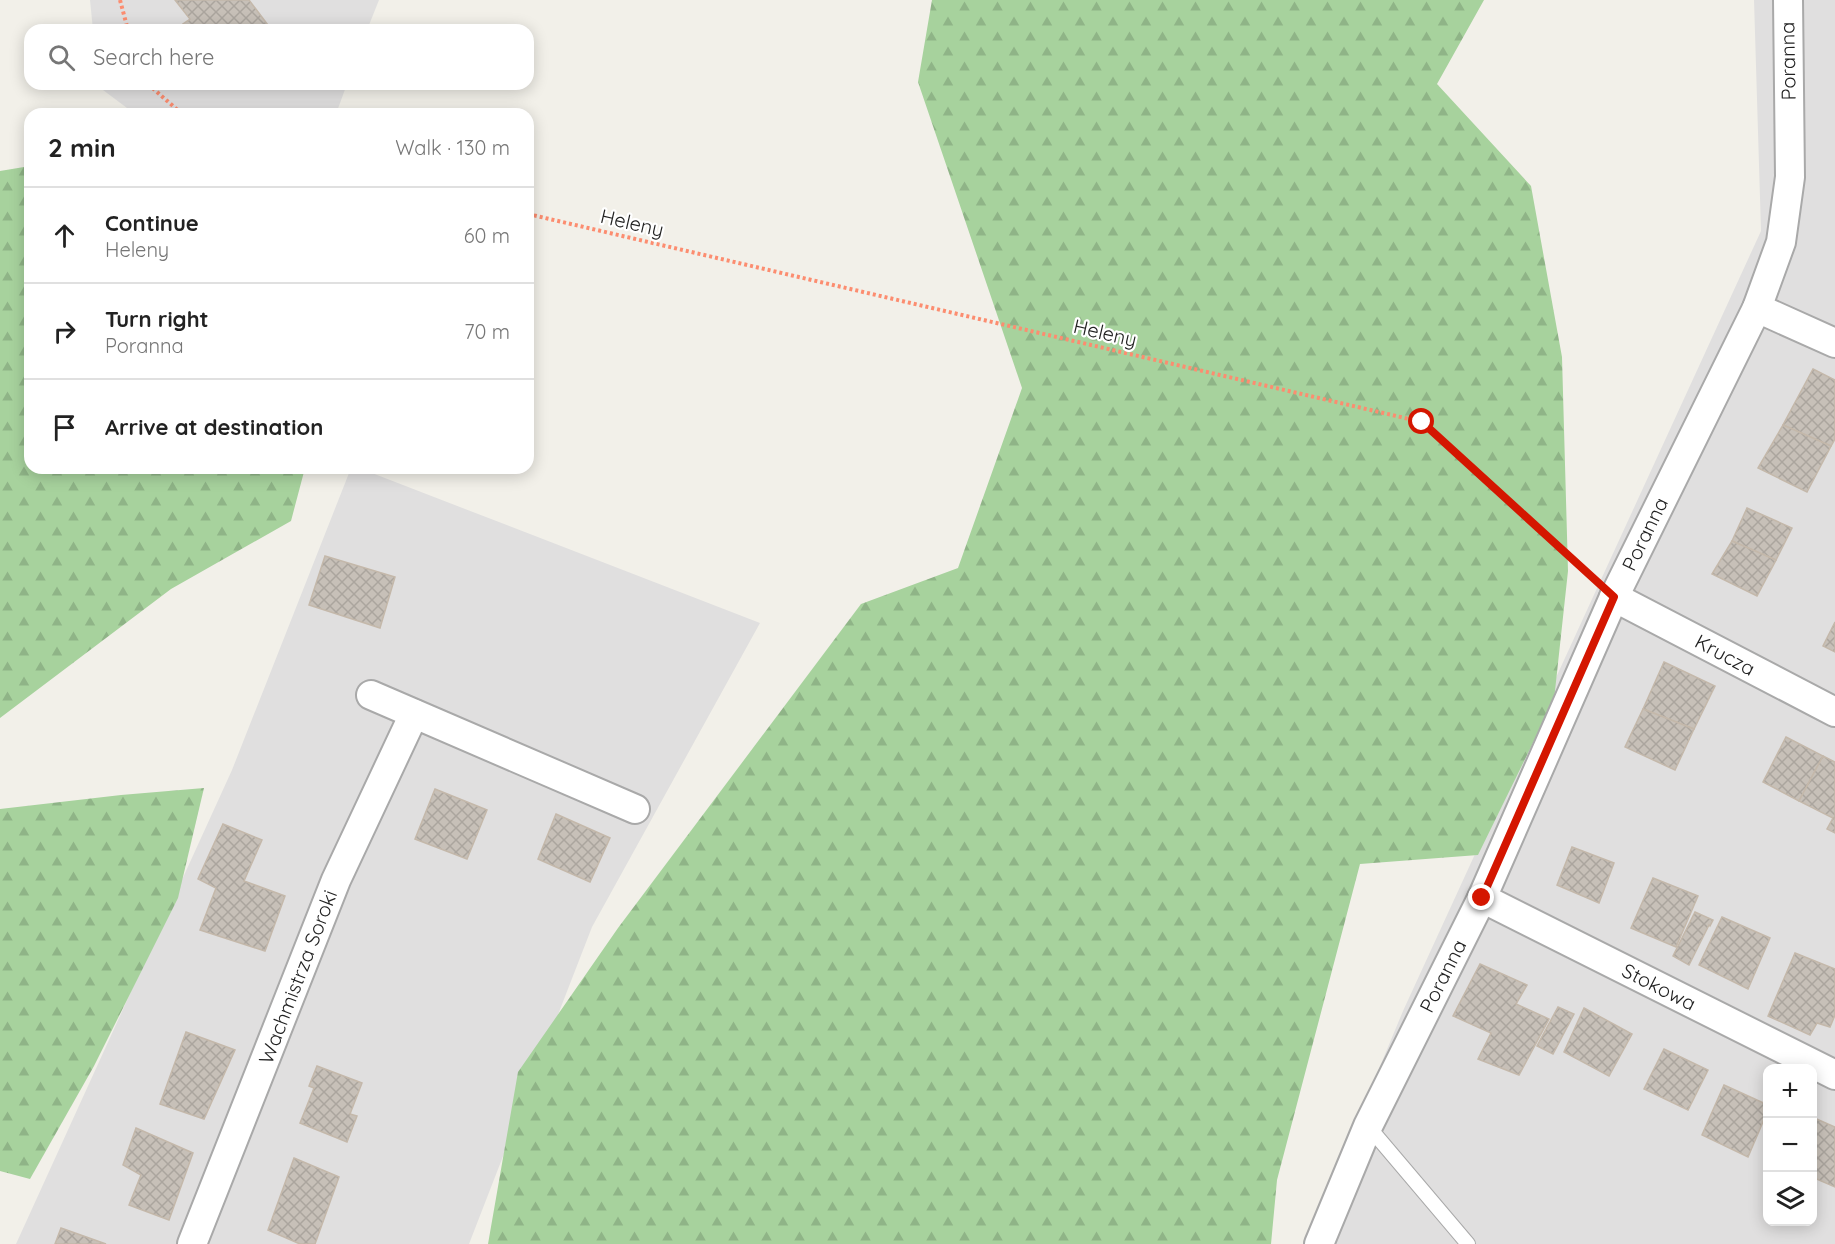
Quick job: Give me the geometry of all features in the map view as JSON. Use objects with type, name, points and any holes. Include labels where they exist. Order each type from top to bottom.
[{"type":"street","name":"Poranna","points":[[1319,1244],[1368,1126],[1482,898],[1614,597],[1757,308],[1781,242],[1790,177],[1788,0]]},
{"type":"street","points":[[1757,308],[1835,343]]},
{"type":"street","name":"Krucza","points":[[1614,597],[1835,712]]},
{"type":"street","points":[[371,695],[635,809]]},
{"type":"street","name":"Wachmistrza Soroki","points":[[192,1244],[336,880],[414,714]]},
{"type":"street","name":"Stokowa","points":[[1482,898],[1835,1075]]},
{"type":"lane","points":[[1368,1126],[1468,1244]]},
{"type":"path","points":[[120,0],[126,24]]},
{"type":"path","points":[[155,90],[175,108]]},
{"type":"path","name":"Heleny","points":[[534,215],[1422,422],[1614,597]]},
{"type":"shaded area","points":[[90,0],[379,0],[369,24],[92,24]]},
{"type":"shaded area","points":[[1754,0],[1835,0],[1835,1244],[1306,1244],[1403,1011],[1761,231]]},
{"type":"shaded area","points":[[103,90],[345,90],[338,108],[127,108]]},
{"type":"shaded area","points":[[349,474],[375,474],[760,623],[592,927],[469,1244],[16,1244],[232,770]]},
{"type":"green space","points":[[932,0],[1484,0],[1437,84],[1531,186],[1562,357],[1568,571],[1554,700],[1478,855],[1360,864],[1277,1180],[1271,1244],[488,1244],[518,1072],[618,928],[861,604],[958,568],[1022,388],[918,82]]},
{"type":"green space","points":[[24,167],[24,474],[303,474],[291,521],[171,589],[0,718],[0,171]]},
{"type":"green space","points":[[204,788],[178,898],[94,1066],[30,1179],[0,1171],[0,809]]},
{"type":"building","points":[[175,0],[249,0],[267,24],[183,24],[190,19]]},
{"type":"building","points":[[1813,369],[1835,380],[1835,439],[1831,446],[1783,425]]},
{"type":"building","points":[[1783,425],[1831,446],[1807,492],[1758,468]]},
{"type":"building","points":[[1747,508],[1792,528],[1776,560],[1732,541]]},
{"type":"building","points":[[1732,541],[1776,560],[1757,596],[1712,574]]},
{"type":"building","points":[[325,556],[395,577],[380,628],[309,605]]},
{"type":"building","points":[[1835,622],[1835,652],[1823,646]]},
{"type":"building","points":[[1664,662],[1715,686],[1694,729],[1643,709]]},
{"type":"building","points":[[1643,709],[1694,729],[1675,770],[1625,747]]},
{"type":"building","points":[[1786,737],[1823,756],[1799,801],[1763,782]]},
{"type":"building","points":[[1823,756],[1835,762],[1835,833],[1827,829],[1833,818],[1799,801]]},
{"type":"building","points":[[435,789],[487,810],[467,859],[415,839]]},
{"type":"building","points":[[556,814],[610,838],[590,882],[538,859]]},
{"type":"building","points":[[223,824],[262,840],[244,881],[285,896],[265,951],[200,930],[216,888],[198,879]]},
{"type":"building","points":[[1572,847],[1614,863],[1599,903],[1557,885]]},
{"type":"building","points":[[1653,878],[1698,896],[1676,947],[1631,928]]},
{"type":"building","points":[[1695,912],[1713,920],[1689,965],[1673,956]]},
{"type":"building","points":[[1722,917],[1770,938],[1748,989],[1699,965]]},
{"type":"building","points":[[1795,953],[1835,969],[1835,1015],[1830,1027],[1817,1023],[1810,1035],[1768,1016]]},
{"type":"building","points":[[1480,964],[1527,985],[1516,1004],[1549,1019],[1519,1075],[1478,1059],[1491,1033],[1453,1016]]},
{"type":"building","points":[[1558,1007],[1574,1014],[1553,1054],[1537,1046]]},
{"type":"building","points":[[1584,1008],[1632,1034],[1609,1076],[1564,1052]]},
{"type":"building","points":[[186,1032],[235,1050],[204,1119],[160,1104]]},
{"type":"building","points":[[1664,1049],[1708,1070],[1688,1110],[1644,1089]]},
{"type":"building","points":[[317,1066],[362,1083],[350,1114],[357,1116],[347,1142],[300,1123],[314,1088],[309,1086]]},
{"type":"building","points":[[1724,1085],[1763,1103],[1763,1122],[1748,1157],[1702,1135]]},
{"type":"building","points":[[1817,1119],[1835,1127],[1835,1187],[1817,1179]]},
{"type":"building","points":[[136,1128],[193,1153],[169,1220],[129,1205],[141,1175],[123,1165]]},
{"type":"building","points":[[294,1158],[339,1177],[315,1244],[300,1244],[268,1230]]},
{"type":"building","points":[[61,1228],[106,1244],[55,1244]]},
{"type":"route","points":[[1422,422],[1614,597],[1482,898]]}]
